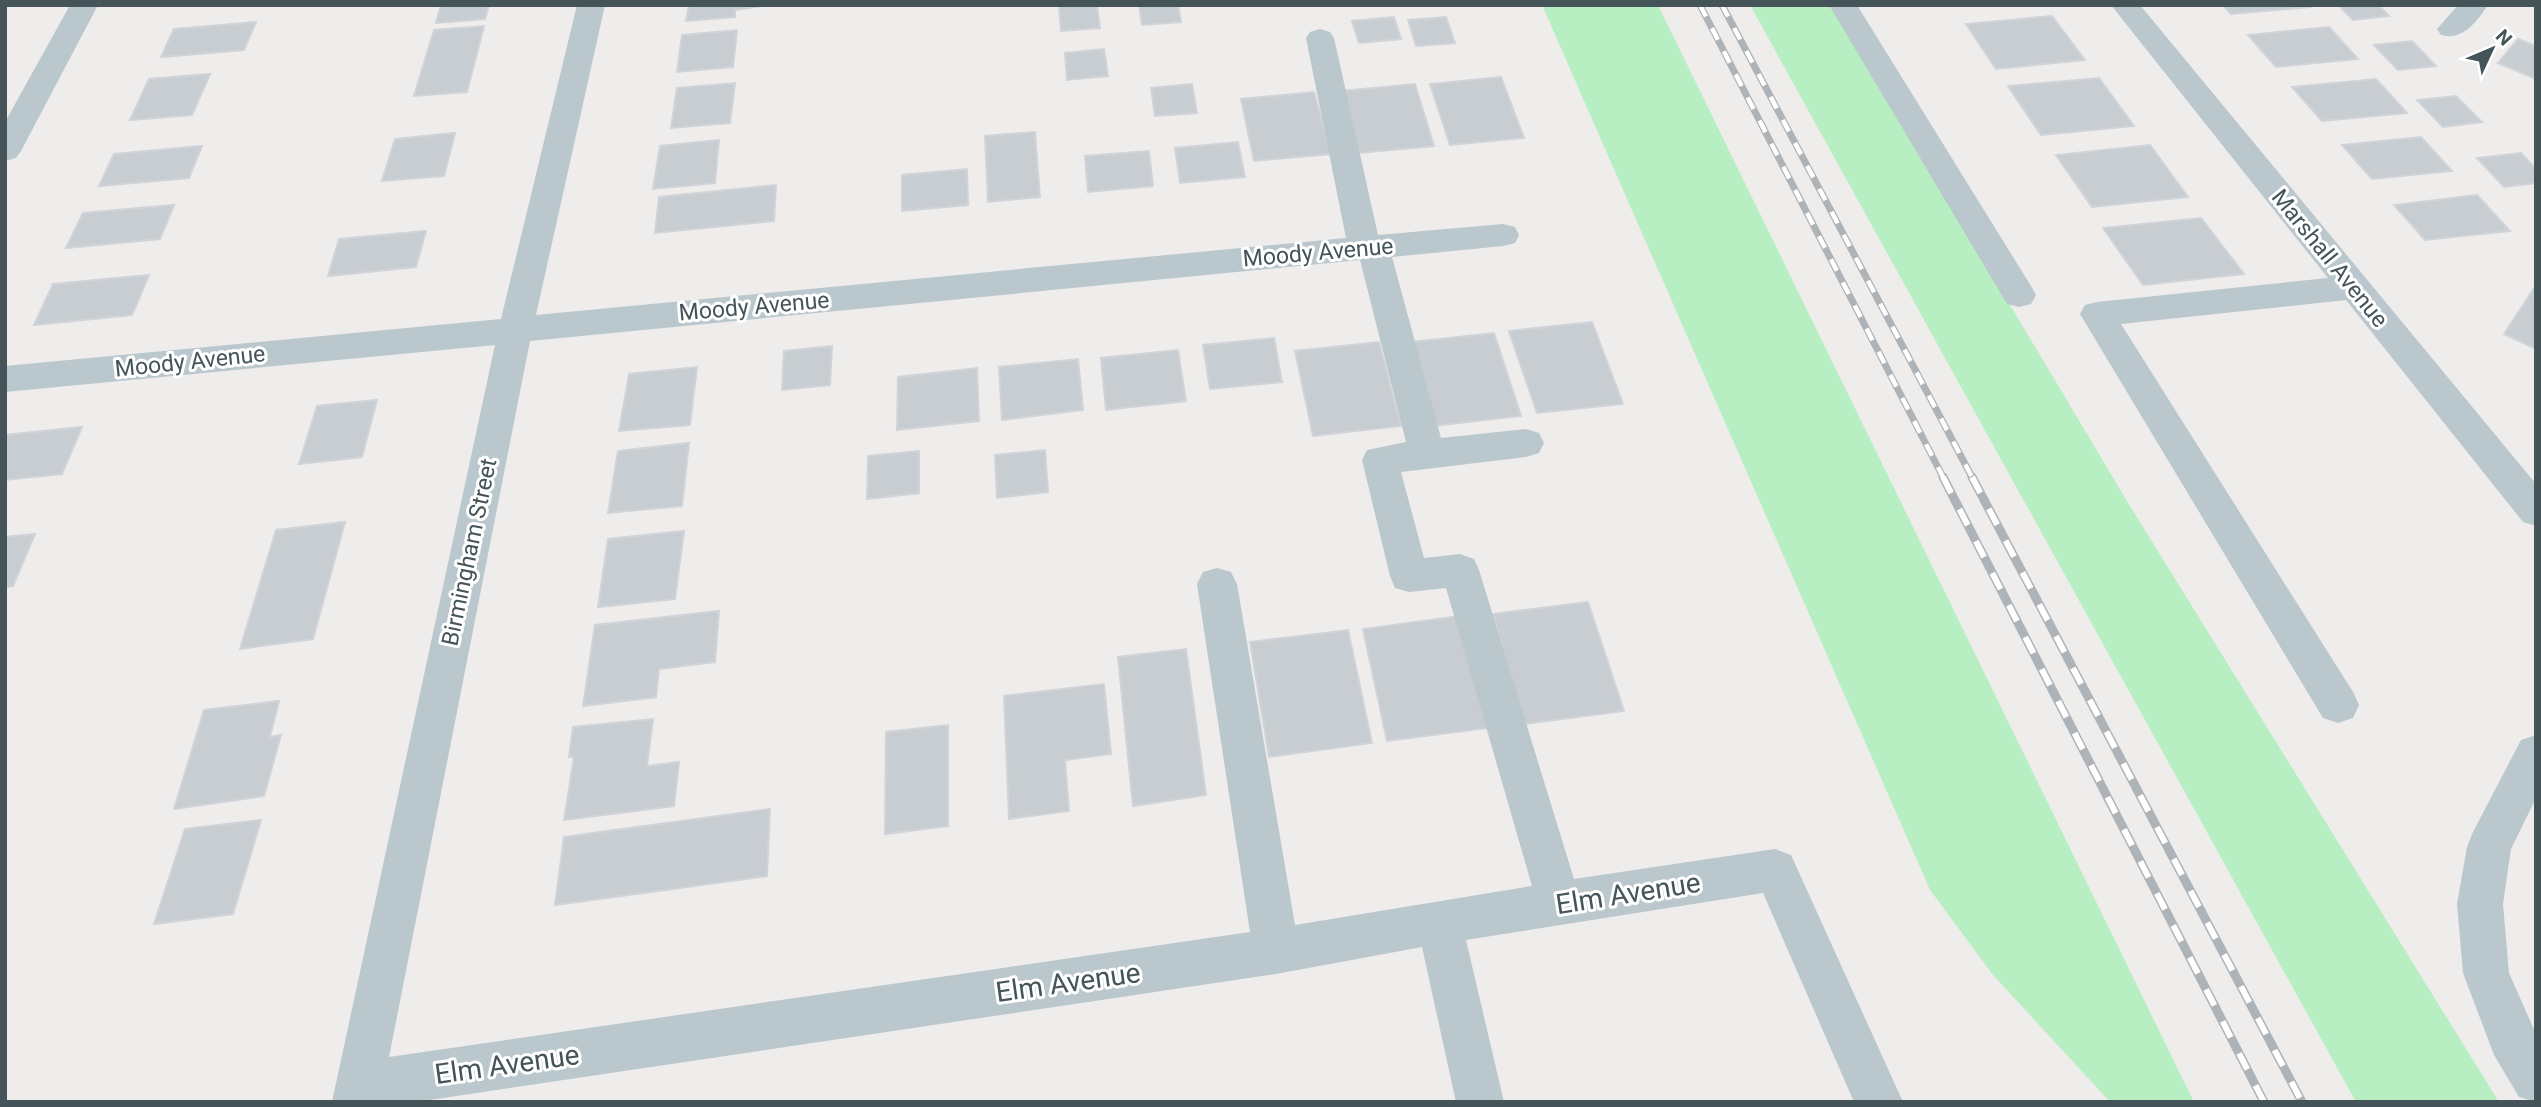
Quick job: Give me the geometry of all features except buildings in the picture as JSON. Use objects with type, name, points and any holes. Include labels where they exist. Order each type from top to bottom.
[{"type":"street","points":[[5,151],[84,5]]},
{"type":"street","name":"Birmingham Street","points":[[358,1094],[515,329],[591,5]]},
{"type":"street","points":[[1843,5],[2020,295]]},
{"type":"street","name":"Marshall Avenue","points":[[2125,5],[2536,511]]},
{"type":"street","points":[[2451,29],[2474,5]]},
{"type":"street","points":[[1320,38],[1369,248],[1427,453]]},
{"type":"street","name":"Moody Avenue","points":[[5,379],[1503,235]]},
{"type":"street","points":[[2338,705],[2097,314],[2353,287]]},
{"type":"street","points":[[1526,443],[1380,460],[1409,576],[1461,570],[1559,903]]},
{"type":"street","points":[[1217,584],[1276,951]]},
{"type":"street","points":[[2536,754],[2490,848],[2480,904],[2486,972],[2511,1038],[2536,1080]]},
{"type":"street","name":"Elm Avenue","points":[[358,1094],[1775,870],[1879,1102]]},
{"type":"street","points":[[1438,922],[1480,1102]]},
{"type":"green space","points":[[1542,5],[1658,5],[2194,1102],[2110,1102],[1993,975],[1930,890]]},
{"type":"green space","points":[[1750,5],[1831,5],[2130,506],[2499,1102],[2356,1102]]},
{"type":"railway","points":[[1700,5],[1944,479]]},
{"type":"railway","points":[[1722,5],[1973,479]]},
{"type":"railway","points":[[1943,477],[2264,1102]]},
{"type":"railway","points":[[1972,477],[2302,1102]]}]
